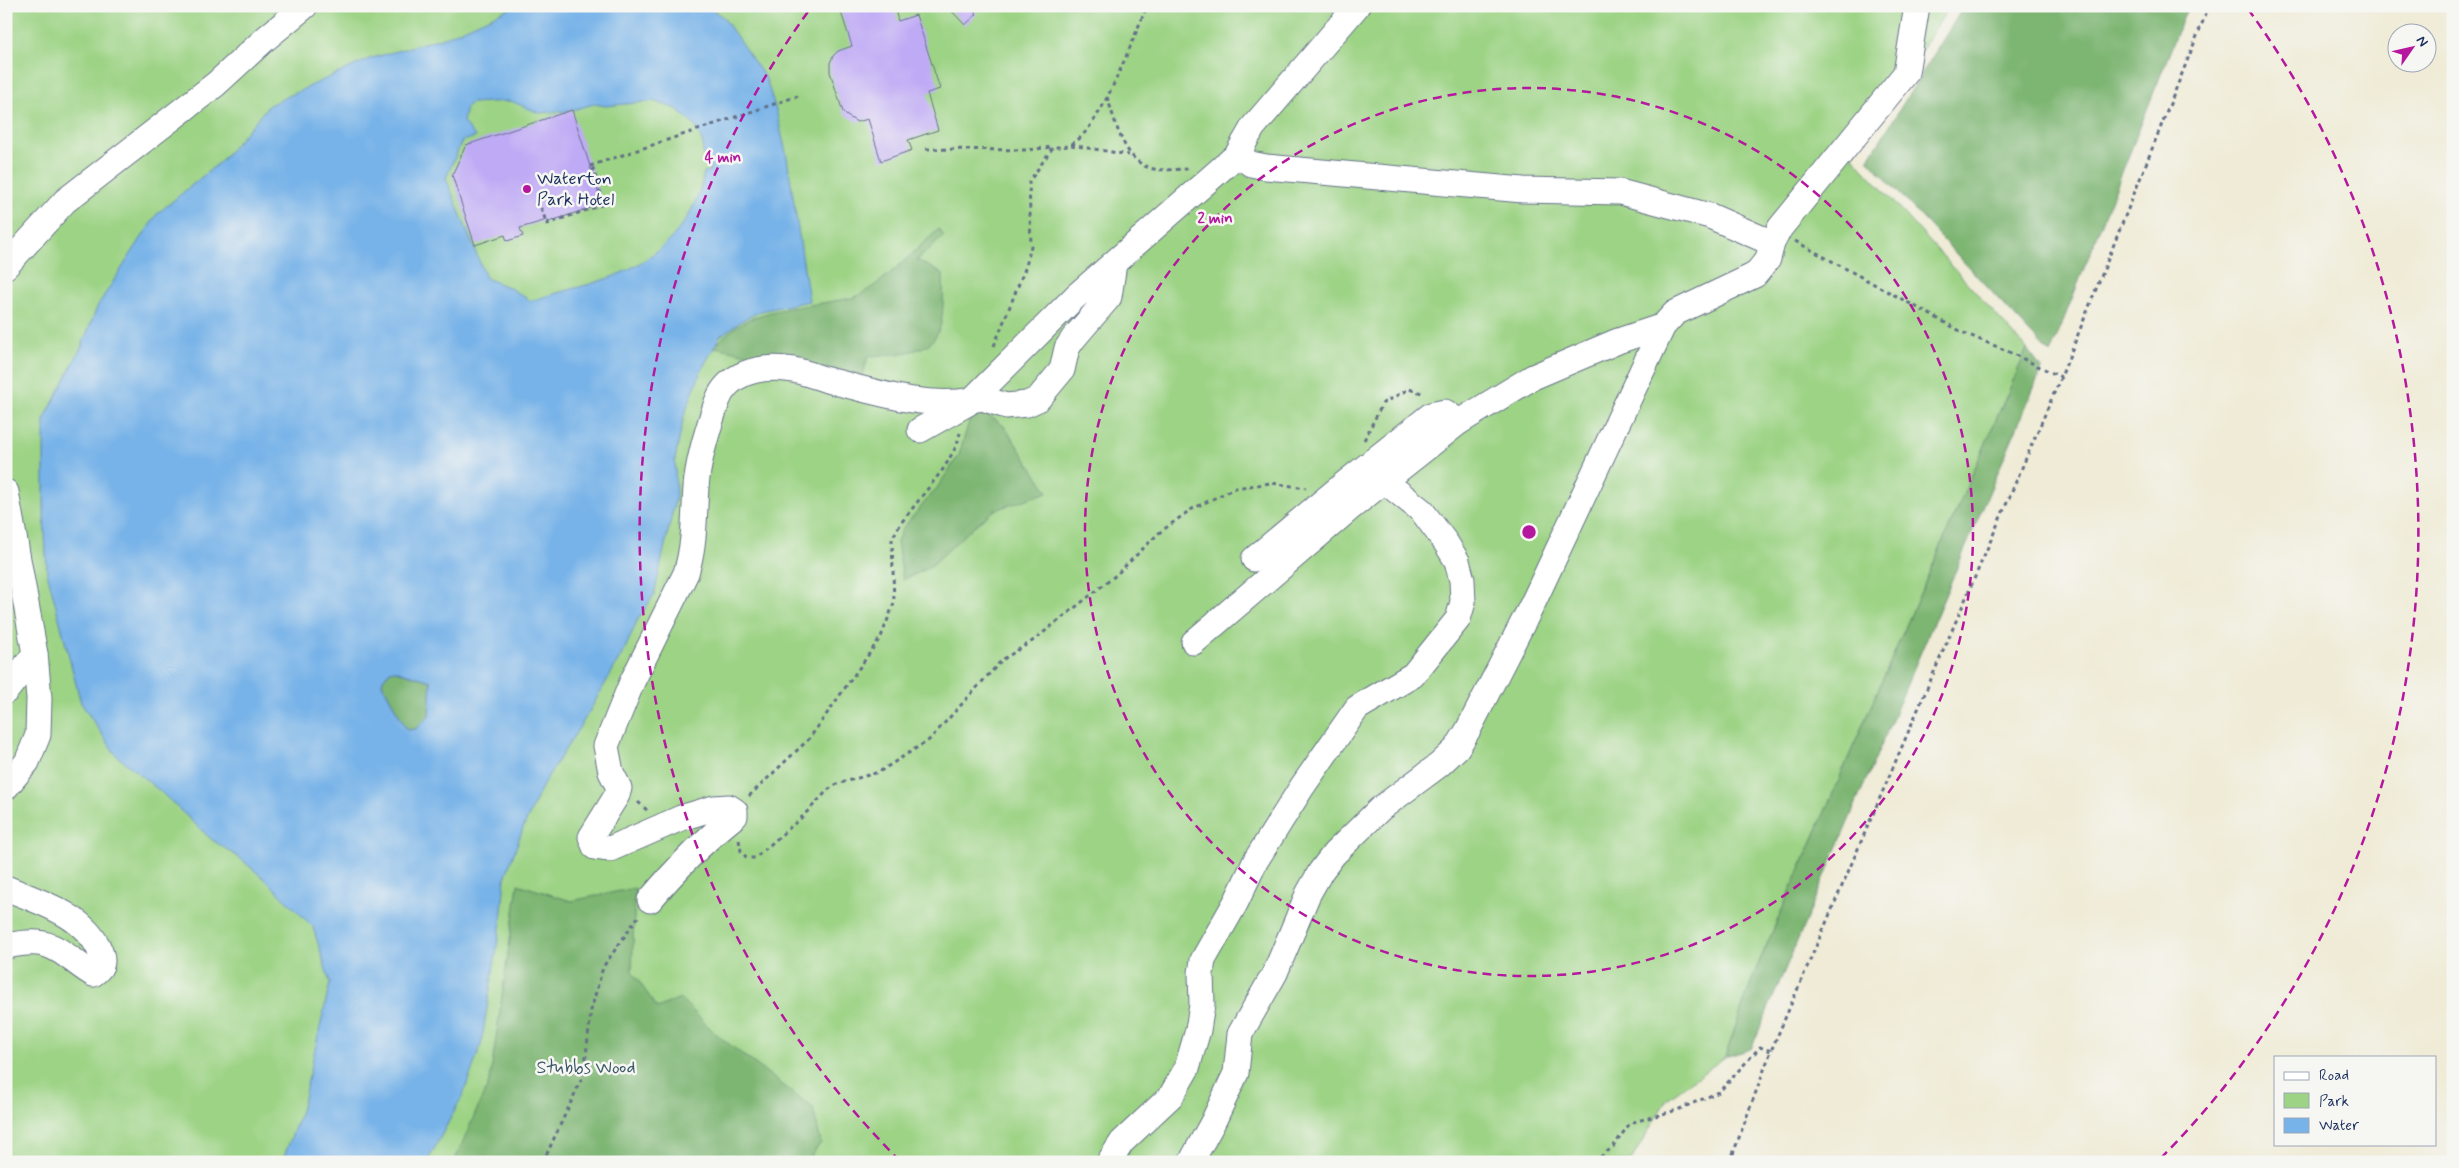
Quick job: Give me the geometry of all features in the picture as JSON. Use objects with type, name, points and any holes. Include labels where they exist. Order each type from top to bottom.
[{"type":"lane","points":[[6,266],[65,201],[216,84],[265,39],[305,6]]},
{"type":"lane","points":[[920,430],[972,400],[1075,297],[1230,162],[1253,127],[1357,6]]},
{"type":"lane","points":[[1191,1162],[1213,1122],[1236,1073],[1240,1034],[1275,973],[1312,886],[1334,854],[1351,836],[1380,809],[1439,765],[1457,748],[1468,730],[1549,570],[1663,326],[1675,313],[1755,275],[1768,259],[1774,240],[1906,73],[1917,6]]},
{"type":"lane","points":[[1230,162],[1441,184],[1523,190],[1620,192],[1710,216],[1774,240]]},
{"type":"lane","points":[[650,900],[678,867],[708,838],[735,816],[732,808],[724,807],[663,824],[610,849],[595,847],[591,837],[617,795],[619,788],[611,772],[606,746],[632,682],[686,573],[695,535],[696,485],[705,440],[718,400],[733,378],[750,372],[787,369],[914,400],[951,403],[982,398],[1006,406],[1027,404],[1038,399],[1062,370],[1067,348],[1072,338],[1109,297],[1114,264]]},
{"type":"lane","points":[[1194,642],[1389,476],[1459,422],[1496,398],[1541,373],[1618,341],[1663,326]]},
{"type":"lane","points":[[1254,559],[1431,415],[1445,412],[1459,422]]},
{"type":"lane","points":[[1108,1162],[1122,1142],[1171,1096],[1180,1082],[1187,1068],[1198,1030],[1202,1004],[1201,973],[1203,960],[1236,902],[1256,860],[1302,787],[1357,708],[1413,675],[1458,619],[1463,602],[1462,580],[1457,561],[1422,510],[1393,488],[1389,476]]},
{"type":"lane","points":[[6,494],[35,654],[39,698],[38,735],[27,762],[6,787]]},
{"type":"lane","points":[[6,691],[35,654]]},
{"type":"lane","points":[[6,888],[76,919],[96,942],[103,957],[102,966],[93,974],[58,950],[38,943],[7,946]]},
{"type":"path","points":[[1071,145],[1086,132],[1106,96],[1147,6]]},
{"type":"path","points":[[1730,1162],[1771,1050],[2061,377],[2209,6]]},
{"type":"path","points":[[541,208],[546,224],[604,204],[591,165],[798,96]]},
{"type":"path","points":[[1106,96],[1122,141],[1130,155],[1142,165],[1154,169],[1230,162]]},
{"type":"path","points":[[926,149],[1028,150],[1071,145],[1130,155]]},
{"type":"path","points":[[992,351],[1026,266],[1031,246],[1030,182],[1053,147]]},
{"type":"path","points":[[1774,240],[1800,242],[1830,262],[1964,333],[2061,377]]},
{"type":"path","points":[[1363,444],[1369,426],[1383,403],[1409,389],[1431,395]]},
{"type":"path","points":[[972,400],[964,414],[957,445],[952,456],[901,523],[892,538],[894,603],[881,637],[809,739],[768,776],[735,816],[741,851],[747,858],[755,858],[802,817],[829,789],[837,784],[879,772],[929,740],[1002,660],[1034,640],[1116,575],[1159,533],[1190,510],[1235,488],[1255,484],[1271,483],[1323,490],[1341,487]]},
{"type":"path","points":[[619,788],[663,824]]},
{"type":"path","points":[[543,1162],[584,1074],[591,1010],[603,967],[650,900]]},
{"type":"path","points":[[1594,1162],[1613,1147],[1630,1122],[1678,1110],[1719,1092],[1760,1047],[1771,1050]]},
{"type":"green space","points":[[6,6],[1950,6],[1852,156],[2027,349],[1754,974],[1725,1057],[1667,1099],[1630,1162],[6,1162]]},
{"type":"green space","points":[[1964,6],[2188,6],[2050,354],[1868,160]]},
{"type":"green space","points":[[939,229],[944,236],[917,260],[943,274],[942,316],[939,330],[933,340],[923,347],[892,354],[868,356],[862,379],[715,347],[727,334],[753,318],[784,309],[855,297],[876,284]]},
{"type":"green space","points":[[2027,349],[2042,369],[1751,1049],[1725,1057],[1754,974]]},
{"type":"green space","points":[[974,405],[1004,426],[1048,492],[995,510],[974,526],[930,567],[903,580],[897,542],[902,529],[937,488],[959,455]]},
{"type":"green space","points":[[393,670],[431,681],[429,716],[416,729],[407,730],[382,684],[383,679]]},
{"type":"green space","name":"Stubbs Wood","points":[[518,884],[571,901],[635,888],[632,971],[657,1008],[680,998],[717,1035],[813,1108],[821,1143],[806,1162],[454,1162],[490,1080]]},
{"type":"water","points":[[515,6],[707,6],[723,17],[766,79],[776,110],[787,157],[809,301],[761,311],[743,320],[720,336],[701,371],[684,416],[675,459],[676,496],[654,595],[637,621],[625,649],[586,717],[545,781],[523,828],[505,878],[501,922],[481,1045],[463,1095],[427,1162],[282,1162],[301,1111],[330,983],[313,927],[268,882],[241,859],[211,839],[161,792],[116,755],[81,703],[47,572],[44,516],[44,420],[81,348],[98,305],[157,214],[221,161],[269,105],[369,59],[448,36]],"holes":[[[511,101],[539,113],[569,111],[594,104],[606,106],[653,101],[677,109],[696,127],[703,144],[703,156],[709,156],[710,171],[704,172],[700,191],[693,208],[683,224],[672,238],[658,250],[627,270],[609,278],[531,301],[510,288],[486,278],[446,178],[462,141],[476,137],[463,122],[466,107],[472,103]],[[394,670],[431,681],[429,716],[416,729],[407,730],[382,684],[383,679],[390,671]]]},
{"type":"building","points":[[839,6],[894,6],[898,21],[916,15],[940,89],[927,93],[938,130],[908,140],[912,150],[881,161],[868,119],[857,122],[843,112],[830,72],[830,63],[838,51],[852,46]]},
{"type":"building","points":[[947,6],[970,6],[977,14],[965,25]]},
{"type":"building","name":"Waterton Park Hotel","points":[[572,110],[602,204],[548,222],[547,220],[520,228],[523,236],[507,241],[505,235],[475,245],[452,175],[466,145]]},
{"type":"place","name":"Waterton Park Hotel","points":[[527,189]]}]
